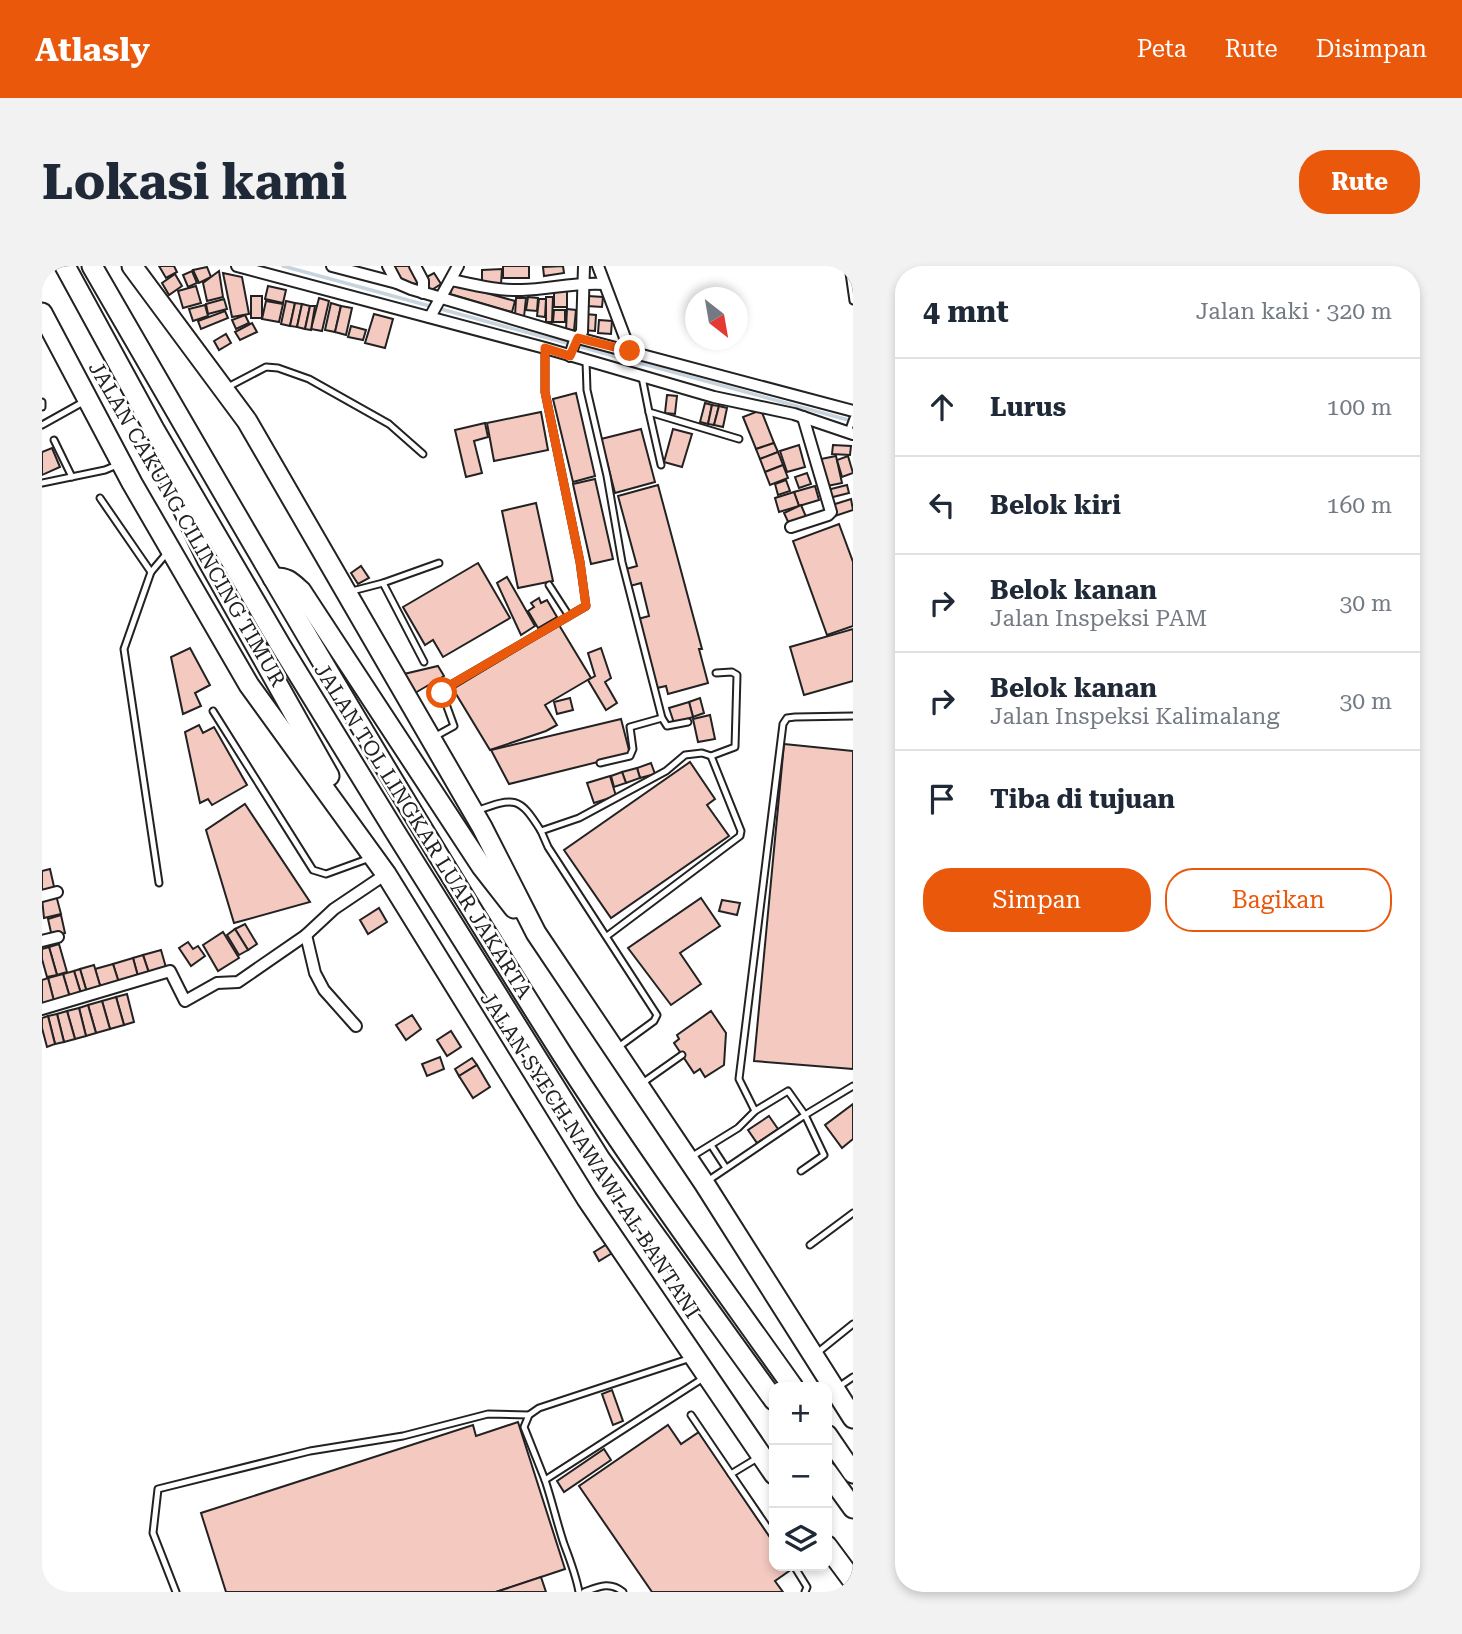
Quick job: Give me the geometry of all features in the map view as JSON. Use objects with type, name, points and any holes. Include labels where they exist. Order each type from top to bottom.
[{"type":"highway","name":"JALAN TOL LINGKAR LUAR JAKARTA","points":[[65,266],[155,429],[281,646],[600,1159],[769,1393]]},
{"type":"highway","name":"JALAN TOL LINGKAR LUAR JAKARTA","points":[[92,266],[326,670],[562,1053],[621,1144],[789,1382]]},
{"type":"highway","points":[[132,266],[247,421],[473,812],[536,933]]},
{"type":"highway","name":"JALAN CAKUNG CILINCING TIMUR","points":[[42,313],[121,463],[249,685],[374,856]]},
{"type":"highway","points":[[155,429],[173,488],[207,559],[374,856]]},
{"type":"highway","points":[[273,578],[284,577],[301,591],[482,867],[621,1044],[639,1086],[853,1418]]},
{"type":"highway","name":"JALAN SYECH NAWAWI AL BANTANI","points":[[374,856],[587,1199],[769,1467]]},
{"type":"highway","points":[[832,1442],[853,1473]]},
{"type":"highway","points":[[832,1479],[850,1503]]},
{"type":"highway","points":[[832,1553],[853,1581]]},
{"type":"street","points":[[237,266],[274,270],[642,377],[803,417],[850,432]]},
{"type":"street","points":[[388,266],[397,283]]},
{"type":"street","points":[[415,266],[423,281],[424,293]]},
{"type":"street","points":[[431,314],[458,266]]},
{"type":"street","points":[[570,355],[582,332],[584,266]]},
{"type":"street","points":[[598,266],[630,351]]},
{"type":"street","points":[[336,290],[340,268],[577,339],[853,411]]},
{"type":"street","points":[[452,280],[514,290],[584,283],[604,284]]},
{"type":"street","points":[[791,527],[831,512],[803,417]]},
{"type":"street","points":[[42,1009],[170,971],[184,1001],[217,983],[238,982],[306,935],[334,909],[386,874]]},
{"type":"street","points":[[42,896],[57,892]]},
{"type":"street","points":[[306,935],[315,973],[324,990],[356,1027]]},
{"type":"street","points":[[42,941],[58,937]]},
{"type":"lane","points":[[848,266],[853,301]]},
{"type":"lane","points":[[431,738],[454,726],[442,693],[444,689],[586,604],[545,392],[545,348]]},
{"type":"lane","points":[[586,361],[587,390],[607,476],[622,562],[662,718],[667,726],[688,722]]},
{"type":"lane","points":[[224,390],[266,367],[278,368],[309,379],[389,424],[423,454]]},
{"type":"lane","points":[[642,377],[661,465]]},
{"type":"lane","points":[[42,425],[88,400]]},
{"type":"lane","points":[[649,412],[740,439]]},
{"type":"lane","points":[[850,432],[853,418]]},
{"type":"lane","points":[[54,440],[72,477]]},
{"type":"lane","points":[[42,484],[104,470],[121,463]]},
{"type":"lane","points":[[100,498],[151,572]]},
{"type":"lane","points":[[159,883],[124,649],[151,572],[171,548]]},
{"type":"lane","points":[[346,593],[439,563]]},
{"type":"lane","points":[[383,583],[424,662]]},
{"type":"lane","points":[[549,585],[569,616]]},
{"type":"lane","points":[[541,831],[579,818],[666,771],[685,755],[693,753],[711,756],[736,745],[737,675],[732,672],[716,673]]},
{"type":"lane","points":[[213,711],[313,870],[326,874],[374,856]]},
{"type":"lane","points":[[755,1111],[739,1079],[783,724],[787,718],[795,717],[853,716]]},
{"type":"lane","points":[[600,763],[630,756],[634,749],[630,727],[662,718]]},
{"type":"lane","points":[[607,936],[740,836],[741,831],[711,756]]},
{"type":"lane","points":[[473,812],[493,805],[515,802],[528,809],[548,847],[657,1015],[654,1021],[621,1044]]},
{"type":"lane","points":[[639,1086],[682,1055]]},
{"type":"lane","points":[[704,1183],[853,1086]]},
{"type":"lane","points":[[688,1159],[738,1128],[755,1111],[788,1091],[805,1115],[824,1155],[801,1171]]},
{"type":"lane","points":[[711,1145],[726,1168]]},
{"type":"lane","points":[[810,1245],[853,1213]]},
{"type":"lane","points":[[813,1356],[853,1324]]},
{"type":"lane","points":[[623,1592],[604,1585],[581,1592],[545,1480],[524,1427],[529,1415],[539,1408],[693,1357]]},
{"type":"lane","points":[[545,1480],[706,1377]]},
{"type":"lane","points":[[835,1390],[853,1377]]},
{"type":"lane","points":[[176,1592],[153,1534],[158,1489],[310,1451],[403,1436],[488,1414],[529,1415]]},
{"type":"lane","points":[[691,1415],[769,1530]]},
{"type":"lane","points":[[731,1474],[761,1456]]},
{"type":"lane","points":[[797,1571],[807,1587],[806,1592]]},
{"type":"building","points":[[159,266],[174,266],[177,272],[166,278]]},
{"type":"building","points":[[390,266],[411,266],[421,284],[399,283]]},
{"type":"building","points":[[503,266],[529,266],[529,278],[503,278]]},
{"type":"building","points":[[563,266],[564,273],[544,276],[543,267]]},
{"type":"building","points":[[207,267],[211,277],[199,283],[193,270]]},
{"type":"building","points":[[502,269],[501,284],[482,284],[482,270]]},
{"type":"building","points":[[192,271],[197,283],[188,287],[183,275]]},
{"type":"building","points":[[219,271],[223,297],[207,301],[203,283]]},
{"type":"building","points":[[223,273],[242,277],[249,314],[232,317]]},
{"type":"building","points":[[434,273],[441,284],[430,291],[423,279]]},
{"type":"building","points":[[175,274],[182,286],[169,295],[162,283]]},
{"type":"building","points":[[454,284],[515,301],[512,312],[450,294]]},
{"type":"building","points":[[196,286],[201,303],[183,308],[178,291]]},
{"type":"building","points":[[268,286],[286,290],[283,303],[265,299]]},
{"type":"building","points":[[554,291],[567,291],[567,307],[554,307]]},
{"type":"building","points":[[251,296],[262,296],[262,318],[251,318]]},
{"type":"building","points":[[588,296],[603,297],[602,307],[587,306]]},
{"type":"building","points":[[528,297],[538,298],[537,311],[526,310]]},
{"type":"building","points":[[546,297],[553,297],[552,322],[546,322]]},
{"type":"building","points":[[319,298],[329,301],[322,331],[311,329]]},
{"type":"building","points":[[516,298],[526,298],[524,317],[515,316]]},
{"type":"building","points":[[224,299],[227,309],[208,314],[206,304]]},
{"type":"building","points":[[539,299],[546,299],[545,317],[537,316]]},
{"type":"building","points":[[266,301],[283,304],[279,322],[262,319]]},
{"type":"building","points":[[286,301],[295,303],[290,326],[281,324]]},
{"type":"building","points":[[295,303],[302,304],[297,327],[290,326]]},
{"type":"building","points":[[331,303],[341,306],[335,332],[325,330]]},
{"type":"building","points":[[302,304],[310,306],[305,329],[297,327]]},
{"type":"building","points":[[205,305],[208,316],[193,321],[189,309]]},
{"type":"building","points":[[310,306],[315,306],[311,330],[305,329]]},
{"type":"building","points":[[341,306],[352,308],[346,335],[335,332]]},
{"type":"building","points":[[567,309],[576,310],[574,330],[566,330]]},
{"type":"building","points":[[554,310],[565,310],[565,322],[553,322]]},
{"type":"building","points":[[225,311],[228,318],[201,329],[198,321]]},
{"type":"building","points":[[374,314],[393,319],[385,348],[365,343]]},
{"type":"building","points":[[585,314],[596,315],[595,331],[583,330]]},
{"type":"building","points":[[245,315],[249,323],[236,329],[232,320]]},
{"type":"building","points":[[599,320],[612,321],[611,334],[598,333]]},
{"type":"building","points":[[252,323],[257,332],[240,340],[235,332]]},
{"type":"building","points":[[351,326],[366,330],[363,340],[348,337]]},
{"type":"building","points":[[226,334],[231,343],[219,350],[214,341]]},
{"type":"building","points":[[576,393],[595,476],[573,482],[553,399]]},
{"type":"building","points":[[667,395],[677,396],[675,414],[665,413]]},
{"type":"building","points":[[705,403],[712,405],[708,424],[700,422]]},
{"type":"building","points":[[712,405],[719,406],[714,425],[708,424]]},
{"type":"building","points":[[719,406],[727,408],[723,427],[714,425]]},
{"type":"building","points":[[761,410],[774,443],[756,449],[743,417]]},
{"type":"building","points":[[541,412],[548,450],[494,461],[487,423]]},
{"type":"building","points":[[485,423],[488,437],[474,441],[482,473],[466,477],[455,430]]},
{"type":"building","points":[[641,429],[655,482],[615,493],[601,439]]},
{"type":"building","points":[[673,429],[692,434],[682,467],[664,462]]},
{"type":"building","points":[[774,443],[778,452],[760,459],[756,449]]},
{"type":"building","points":[[799,445],[805,467],[787,472],[780,451]]},
{"type":"building","points":[[833,445],[851,446],[850,455],[832,454]]},
{"type":"building","points":[[52,448],[60,467],[42,475],[42,452]]},
{"type":"building","points":[[778,452],[783,465],[765,472],[760,459]]},
{"type":"building","points":[[836,456],[842,483],[827,486],[821,459]]},
{"type":"building","points":[[848,456],[853,473],[842,477],[837,460]]},
{"type":"building","points":[[783,465],[788,478],[770,485],[765,472]]},
{"type":"building","points":[[807,473],[811,484],[799,488],[795,477]]},
{"type":"building","points":[[595,479],[613,559],[591,564],[573,484]]},
{"type":"building","points":[[786,480],[790,491],[778,495],[775,484]]},
{"type":"building","points":[[658,485],[702,649],[699,649],[708,683],[668,694],[666,686],[657,688],[638,619],[649,616],[641,583],[630,586],[626,569],[637,566],[618,496]]},
{"type":"building","points":[[847,485],[849,493],[829,498],[827,490]]},
{"type":"building","points":[[815,486],[819,500],[799,506],[794,492]]},
{"type":"building","points":[[794,492],[799,506],[779,512],[775,498]]},
{"type":"building","points":[[851,499],[853,510],[835,516],[832,505]]},
{"type":"building","points":[[536,503],[553,581],[518,588],[502,511]]},
{"type":"building","points":[[801,505],[807,519],[790,526],[784,513]]},
{"type":"building","points":[[839,524],[853,562],[853,626],[827,635],[793,541]]},
{"type":"building","points":[[478,563],[510,618],[443,657],[433,640],[425,645],[403,607]]},
{"type":"building","points":[[361,566],[369,578],[358,584],[351,573]]},
{"type":"building","points":[[507,577],[535,626],[521,635],[497,583]]},
{"type":"building","points":[[539,598],[541,603],[547,600],[557,617],[538,628],[528,611],[534,607],[531,603]]},
{"type":"building","points":[[559,625],[591,678],[545,705],[557,725],[490,750],[453,689]]},
{"type":"building","points":[[853,629],[853,681],[804,695],[790,647]]},
{"type":"building","points":[[190,648],[210,685],[195,693],[201,706],[183,714],[171,657]]},
{"type":"building","points":[[601,648],[611,678],[605,682],[617,703],[606,710],[588,680],[595,676],[588,653]]},
{"type":"building","points":[[438,666],[444,676],[415,693],[404,674]]},
{"type":"building","points":[[570,698],[573,710],[557,714],[554,702]]},
{"type":"building","points":[[700,698],[704,713],[693,717],[689,702]]},
{"type":"building","points":[[689,702],[693,717],[674,723],[669,708]]},
{"type":"building","points":[[710,715],[715,739],[698,742],[693,719]]},
{"type":"building","points":[[621,719],[630,754],[509,784],[491,750]]},
{"type":"building","points":[[199,725],[203,733],[214,727],[247,785],[212,805],[208,799],[200,803],[185,732]]},
{"type":"building","points":[[784,744],[853,751],[853,1069],[754,1061]]},
{"type":"building","points":[[690,762],[715,799],[707,805],[729,836],[611,918],[564,850]]},
{"type":"building","points":[[651,763],[655,774],[640,778],[637,768]]},
{"type":"building","points":[[637,768],[640,778],[626,783],[622,772]]},
{"type":"building","points":[[622,772],[626,783],[614,787],[611,776]]},
{"type":"building","points":[[610,776],[616,796],[594,803],[587,783]]},
{"type":"building","points":[[245,804],[310,902],[234,923],[206,830]]},
{"type":"building","points":[[50,869],[55,891],[42,894],[42,871]]},
{"type":"building","points":[[56,895],[61,914],[44,918],[42,898]]},
{"type":"building","points":[[701,898],[720,926],[680,953],[701,984],[671,1005],[628,948]]},
{"type":"building","points":[[722,900],[740,903],[737,915],[719,911]]},
{"type":"building","points":[[379,908],[387,922],[368,934],[360,920]]},
{"type":"building","points":[[61,915],[65,933],[52,937],[48,919]]},
{"type":"building","points":[[245,924],[257,944],[248,950],[235,929]]},
{"type":"building","points":[[235,929],[248,950],[239,955],[227,935]]},
{"type":"building","points":[[223,932],[239,958],[218,971],[203,945]]},
{"type":"building","points":[[188,942],[193,949],[198,946],[205,956],[191,966],[179,948]]},
{"type":"building","points":[[59,944],[67,972],[57,975],[49,947]]},
{"type":"building","points":[[49,947],[57,975],[47,977],[42,949]]},
{"type":"building","points":[[161,950],[167,971],[150,976],[143,955]]},
{"type":"building","points":[[143,955],[150,976],[139,980],[133,958]]},
{"type":"building","points":[[133,958],[139,980],[120,986],[113,964]]},
{"type":"building","points":[[113,964],[120,986],[102,992],[95,969]]},
{"type":"building","points":[[94,965],[102,992],[88,996],[80,969]]},
{"type":"building","points":[[80,969],[88,996],[82,997],[74,971]]},
{"type":"building","points":[[74,971],[82,997],[71,1001],[63,974]]},
{"type":"building","points":[[63,974],[71,1001],[55,1005],[48,978]]},
{"type":"building","points":[[48,978],[55,1005],[42,1008],[42,980]]},
{"type":"building","points":[[127,994],[134,1022],[124,1025],[116,997]]},
{"type":"building","points":[[116,997],[124,1025],[110,1029],[102,1001]]},
{"type":"building","points":[[102,1001],[110,1029],[96,1033],[88,1005]]},
{"type":"building","points":[[88,1005],[96,1033],[86,1036],[79,1008]]},
{"type":"building","points":[[79,1008],[86,1036],[75,1039],[67,1011]]},
{"type":"building","points":[[67,1011],[75,1039],[64,1042],[57,1014]]},
{"type":"building","points":[[711,1011],[726,1033],[724,1065],[705,1077],[700,1069],[694,1073],[674,1043],[679,1039],[677,1035]]},
{"type":"building","points":[[57,1014],[64,1042],[55,1044],[48,1016]]},
{"type":"building","points":[[412,1015],[421,1029],[406,1040],[396,1025]]},
{"type":"building","points":[[48,1016],[55,1044],[47,1047],[42,1018]]},
{"type":"building","points":[[451,1031],[461,1047],[447,1056],[437,1040]]},
{"type":"building","points":[[440,1057],[444,1069],[427,1076],[422,1064]]},
{"type":"building","points":[[472,1058],[477,1065],[459,1076],[455,1069]]},
{"type":"building","points":[[477,1065],[490,1087],[473,1098],[459,1076]]},
{"type":"building","points":[[853,1104],[853,1139],[842,1148],[825,1125]]},
{"type":"building","points":[[769,1116],[778,1129],[757,1143],[748,1130]]},
{"type":"building","points":[[609,1243],[614,1252],[599,1261],[594,1252]]},
{"type":"building","points":[[612,1390],[623,1421],[613,1425],[602,1394]]},
{"type":"building","points":[[518,1422],[565,1569],[496,1592],[226,1592],[201,1513],[473,1425],[476,1436]]},
{"type":"building","points":[[668,1425],[681,1444],[699,1432],[769,1536],[769,1571],[789,1571],[775,1581],[783,1592],[652,1592],[579,1486]]},
{"type":"building","points":[[604,1449],[611,1460],[564,1492],[557,1481]]},
{"type":"building","points":[[541,1577],[546,1592],[496,1592]]},
{"type":"waterway","points":[[283,266],[852,421]]},
{"type":"route","points":[[442,693],[444,689],[586,606],[580,562],[545,392],[545,348],[570,356],[578,338],[630,351]]}]
